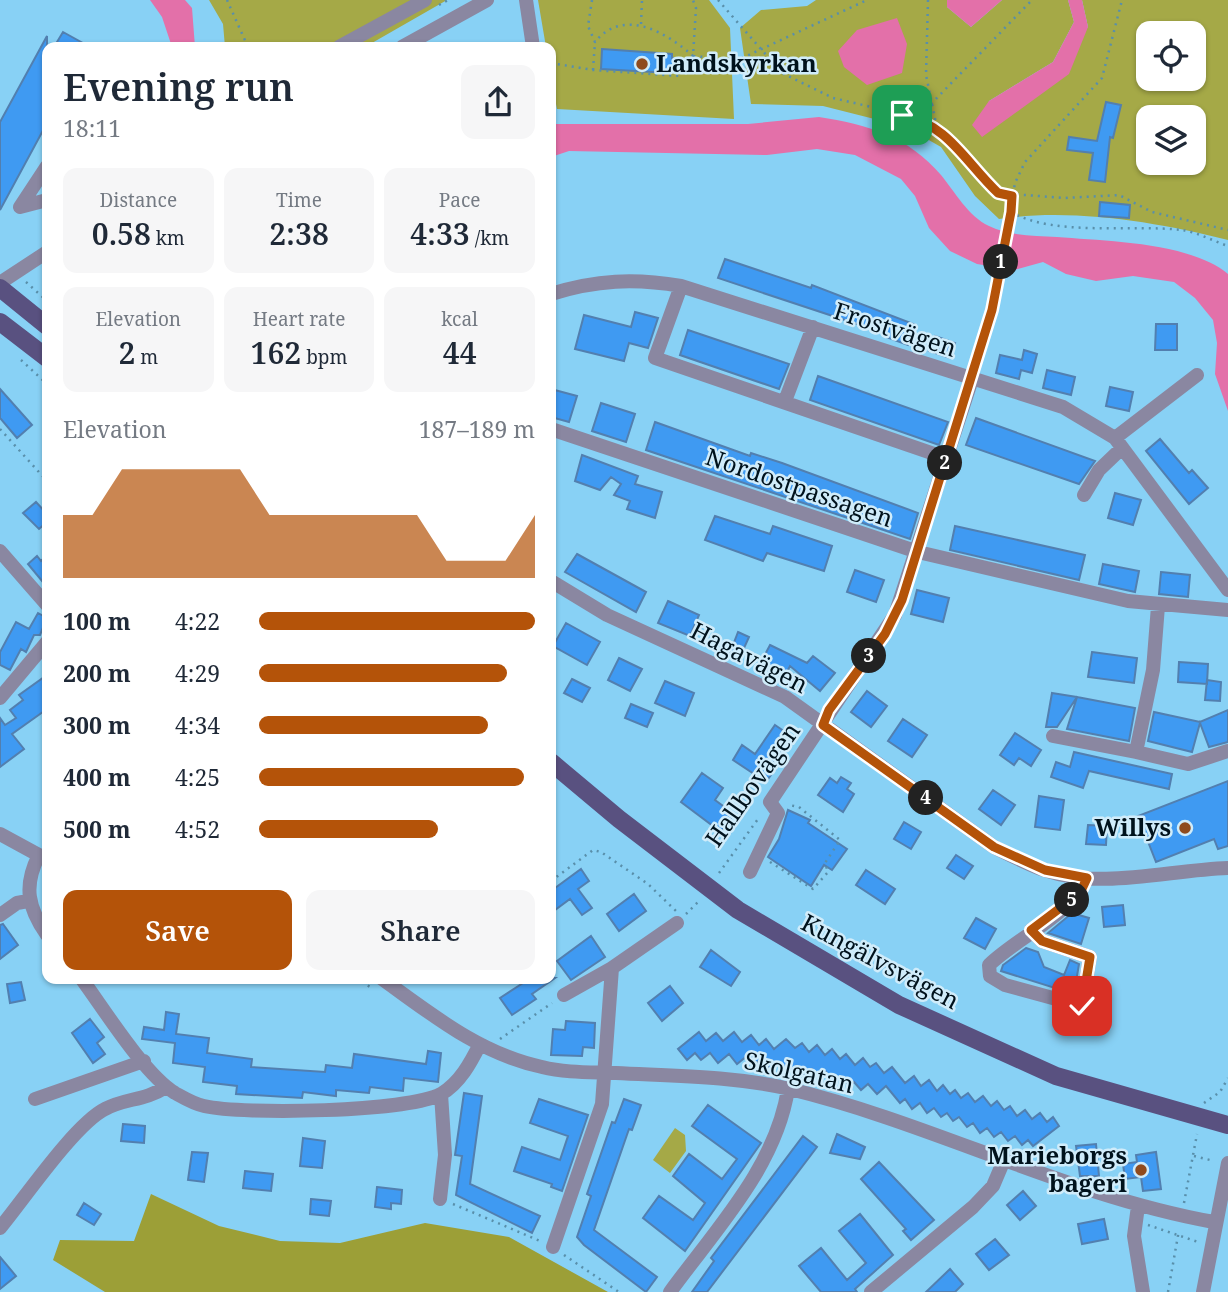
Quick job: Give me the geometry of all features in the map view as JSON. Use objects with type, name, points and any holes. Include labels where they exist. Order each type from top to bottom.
[{"type":"main road","points":[[0,288],[42,322]]},
{"type":"main road","points":[[0,322],[42,354]]},
{"type":"main road","name":"Kungälvsvägen","points":[[556,766],[619,819],[738,910],[859,983],[923,1016],[1056,1076],[1228,1125]]},
{"type":"street","points":[[348,42],[425,0]]},
{"type":"street","points":[[411,42],[487,0]]},
{"type":"street","points":[[526,0],[532,42]]},
{"type":"street","points":[[42,174],[20,207],[42,201]]},
{"type":"street","points":[[0,283],[42,255]]},
{"type":"street","name":"Frostvägen","points":[[556,292],[582,284],[622,279],[681,286],[1063,407],[1119,443],[1228,590]]},
{"type":"street","points":[[681,286],[655,358],[946,458]]},
{"type":"street","points":[[785,401],[813,327]]},
{"type":"street","points":[[1084,495],[1119,443],[1197,375]]},
{"type":"street","name":"Hallbovägen","points":[[774,808],[823,725],[829,710],[885,634],[902,600],[972,379]]},
{"type":"street","name":"Nordostpassagen","points":[[556,431],[918,552],[1097,595],[1158,606],[1228,610]]},
{"type":"street","points":[[0,551],[42,599]]},
{"type":"street","name":"Hagavägen","points":[[556,584],[607,615],[785,697],[994,847],[1045,870],[1087,878],[1121,879],[1228,868]]},
{"type":"street","points":[[1136,752],[1153,670],[1158,606]]},
{"type":"street","points":[[0,698],[42,648]]},
{"type":"street","points":[[1053,736],[1188,764],[1228,751]]},
{"type":"street","points":[[750,872],[759,858],[774,808]]},
{"type":"street","points":[[0,834],[42,857]]},
{"type":"street","points":[[42,859],[33,867],[28,901],[42,926]]},
{"type":"street","points":[[1031,930],[1042,941],[1090,957],[1082,1006],[1005,985],[990,976],[989,965],[1031,930],[1080,893],[1087,878]]},
{"type":"street","points":[[0,915],[17,903],[28,901]]},
{"type":"street","points":[[564,995],[612,968],[677,923]]},
{"type":"street","points":[[553,1247],[602,1104],[612,968]]},
{"type":"street","points":[[86,984],[166,1087],[202,1106],[252,1110],[364,1107],[418,1101],[441,1094],[458,1080],[480,1044]]},
{"type":"street","name":"Skolgatan","points":[[378,984],[495,1052],[542,1068],[702,1077],[788,1089],[1004,1160],[1136,1213],[1182,1216],[1214,1222]]},
{"type":"street","points":[[35,1099],[144,1061]]},
{"type":"street","points":[[0,1228],[92,1117],[115,1104],[145,1099],[166,1087]]},
{"type":"street","points":[[670,1292],[761,1166],[776,1136],[788,1089]]},
{"type":"street","points":[[440,1199],[445,1155],[441,1094]]},
{"type":"street","points":[[871,1292],[986,1193],[993,1186],[1004,1160]]},
{"type":"street","points":[[1203,1292],[1214,1222],[1228,1163]]},
{"type":"street","points":[[1136,1213],[1134,1236],[1143,1292]]},
{"type":"path","points":[[227,0],[246,42]]},
{"type":"path","points":[[592,0],[588,26],[595,42],[593,70]]},
{"type":"path","points":[[641,24],[642,0]]},
{"type":"path","points":[[556,64],[593,70],[680,76],[693,56],[696,8],[693,0]]},
{"type":"path","points":[[718,0],[782,73],[808,88],[859,106],[923,119],[937,128],[998,193],[1012,196],[1119,195],[1152,212],[1228,230]]},
{"type":"path","points":[[595,42],[616,26],[641,24],[678,42],[693,56],[738,60],[867,0]]},
{"type":"path","points":[[928,0],[926,75],[937,128]]},
{"type":"path","points":[[931,104],[1032,0]]},
{"type":"path","points":[[972,379],[995,295],[1012,196],[1025,162],[1102,78],[1122,0]]},
{"type":"path","points":[[1011,212],[1025,220],[1052,224],[1185,230],[1228,246]]},
{"type":"path","points":[[21,359],[42,379]]},
{"type":"path","points":[[0,429],[42,475]]},
{"type":"path","points":[[759,858],[813,889],[828,872],[825,863],[840,840],[793,804],[774,808]]},
{"type":"path","name":"Hallbovägen","points":[[719,873],[774,808]]},
{"type":"path","points":[[556,877],[593,850],[609,855],[649,884],[673,905],[681,920],[699,901]]},
{"type":"path","points":[[495,1052],[499,1041],[509,1032],[564,995]]},
{"type":"path","points":[[1168,1292],[1200,1118],[1205,1101],[1227,1086],[1228,1078]]},
{"type":"path","points":[[1193,1156],[1228,1163]]},
{"type":"path","points":[[440,1199],[553,1247],[619,1292]]},
{"type":"path","points":[[1136,1213],[1178,1236]]},
{"type":"shaded area","points":[[150,0],[185,0],[192,8],[195,42],[170,42],[162,17]]},
{"type":"shaded area","points":[[209,0],[447,0],[374,42],[225,42],[223,24]]},
{"type":"shaded area","points":[[538,0],[709,0],[730,28],[734,119],[557,109],[556,42],[545,42]]},
{"type":"shaded area","points":[[816,0],[947,0],[947,7],[971,27],[1002,0],[1068,0],[1074,22],[1053,62],[989,101],[982,136],[1088,27],[1082,0],[1228,0],[1228,240],[1143,223],[1085,216],[999,219],[975,196],[941,147],[906,127],[823,106],[751,104],[740,28],[761,10],[807,6]]},
{"type":"shaded area","points":[[947,0],[1002,0],[971,27],[947,7]]},
{"type":"shaded area","points":[[1068,0],[1082,0],[1088,27],[1069,74],[982,137],[972,125],[989,101],[1053,62],[1074,22]]},
{"type":"shaded area","points":[[897,18],[907,44],[902,73],[867,85],[844,67],[838,51],[857,30]]},
{"type":"shaded area","points":[[819,117],[870,128],[901,142],[929,162],[962,203],[981,222],[989,226],[1022,235],[1146,245],[1192,255],[1212,263],[1228,274],[1228,411],[1215,374],[1217,343],[1213,320],[1195,298],[1174,282],[1133,276],[1096,281],[1066,274],[1043,262],[1014,270],[977,264],[950,251],[929,228],[915,196],[901,179],[855,155],[817,149],[767,155],[569,151],[556,155],[556,124],[748,124]]},
{"type":"shaded area","points":[[675,1128],[685,1135],[686,1151],[670,1173],[653,1160]]},
{"type":"shaded area","points":[[151,1194],[219,1226],[280,1241],[340,1243],[425,1223],[509,1237],[608,1292],[105,1292],[53,1260],[60,1240],[134,1241]]},
{"type":"building","points":[[63,32],[81,42],[57,42]]},
{"type":"building","points":[[42,45],[42,132],[0,210],[0,122]]},
{"type":"building","name":"Landskyrkan","points":[[602,49],[672,54],[672,58],[682,59],[682,70],[671,70],[670,73],[601,69]]},
{"type":"building","points":[[1106,102],[1121,105],[1113,138],[1110,137],[1105,182],[1089,180],[1093,153],[1067,150],[1069,137],[1097,141]]},
{"type":"building","points":[[1100,202],[1130,205],[1129,218],[1099,216]]},
{"type":"building","points":[[725,259],[811,288],[812,285],[916,325],[908,345],[886,337],[887,334],[718,278]]},
{"type":"building","points":[[635,312],[658,318],[648,348],[629,343],[624,361],[575,349],[584,315],[631,327]]},
{"type":"building","points":[[1156,324],[1177,324],[1177,350],[1155,350]]},
{"type":"building","points":[[688,330],[789,364],[779,389],[680,355]]},
{"type":"building","points":[[935,336],[955,343],[950,358],[929,351]]},
{"type":"building","points":[[1024,350],[1037,354],[1032,373],[1021,370],[1019,379],[996,373],[1000,355],[1022,360]]},
{"type":"building","points":[[1047,370],[1075,377],[1071,395],[1043,388]]},
{"type":"building","points":[[818,376],[948,422],[939,445],[810,400]]},
{"type":"building","points":[[1110,387],[1133,392],[1129,411],[1106,406]]},
{"type":"building","points":[[0,389],[32,425],[17,438],[0,418]]},
{"type":"building","points":[[556,390],[577,396],[569,422],[556,418]]},
{"type":"building","points":[[601,403],[635,414],[626,442],[592,431]]},
{"type":"building","points":[[976,418],[1095,461],[1079,484],[966,445]]},
{"type":"building","points":[[655,422],[750,456],[751,453],[782,463],[918,513],[910,539],[646,450]]},
{"type":"building","points":[[1160,439],[1189,473],[1192,470],[1208,488],[1189,504],[1146,451]]},
{"type":"building","points":[[582,455],[638,476],[635,484],[662,492],[655,518],[627,509],[630,501],[614,495],[621,484],[611,477],[600,490],[575,481]]},
{"type":"building","points":[[1115,493],[1141,500],[1133,525],[1108,518]]},
{"type":"building","points":[[36,502],[42,509],[42,526],[39,529],[23,513]]},
{"type":"building","points":[[715,516],[770,534],[773,526],[832,546],[824,571],[767,553],[763,561],[705,540]]},
{"type":"building","points":[[955,526],[1085,555],[1079,580],[950,550]]},
{"type":"building","points":[[577,554],[646,592],[636,612],[565,572]]},
{"type":"building","points":[[37,556],[41,561],[42,581],[28,564]]},
{"type":"building","points":[[1103,564],[1139,571],[1135,592],[1099,584]]},
{"type":"building","points":[[855,570],[884,580],[876,602],[847,592]]},
{"type":"building","points":[[1161,572],[1190,575],[1188,597],[1159,594]]},
{"type":"building","points":[[917,590],[949,598],[943,622],[911,614]]},
{"type":"building","points":[[668,601],[699,615],[690,636],[658,623]]},
{"type":"building","points":[[38,613],[42,615],[40,635],[34,635],[26,652],[21,649],[10,670],[0,665],[0,652],[16,622],[29,629]]},
{"type":"building","points":[[566,623],[600,642],[587,665],[556,648],[556,641]]},
{"type":"building","points":[[738,632],[749,637],[740,657],[730,653]]},
{"type":"building","points":[[770,645],[807,663],[813,656],[835,673],[820,691],[790,666],[784,678],[759,666]]},
{"type":"building","points":[[1092,652],[1137,658],[1134,683],[1088,677]]},
{"type":"building","points":[[619,658],[642,669],[630,691],[608,680]]},
{"type":"building","points":[[1179,662],[1208,664],[1207,684],[1178,682]]},
{"type":"building","points":[[42,679],[42,713],[12,734],[24,749],[0,767],[0,718],[5,725],[16,718],[10,710],[23,700],[19,695]]},
{"type":"building","points":[[572,679],[590,688],[582,702],[564,693]]},
{"type":"building","points":[[1207,680],[1221,682],[1220,701],[1205,700]]},
{"type":"building","points":[[665,681],[694,693],[685,716],[655,703]]},
{"type":"building","points":[[867,691],[887,706],[871,727],[851,712]]},
{"type":"building","points":[[1052,693],[1077,697],[1057,727],[1046,727]]},
{"type":"building","points":[[1077,697],[1135,708],[1129,741],[1067,729]]},
{"type":"building","points":[[631,704],[653,713],[647,727],[625,718]]},
{"type":"building","points":[[1228,710],[1228,742],[1209,747],[1200,723],[1192,752],[1148,741],[1154,712],[1200,722]]},
{"type":"building","points":[[903,719],[927,735],[912,757],[888,741]]},
{"type":"building","points":[[775,725],[791,736],[772,765],[776,768],[766,782],[733,760],[742,745],[755,754]]},
{"type":"building","points":[[1015,733],[1041,750],[1031,766],[1019,758],[1014,765],[1000,755]]},
{"type":"building","points":[[1074,752],[1172,774],[1169,789],[1089,771],[1083,788],[1051,777],[1056,762],[1070,767]]},
{"type":"building","points":[[702,773],[723,788],[715,800],[734,814],[721,832],[681,802]]},
{"type":"building","points":[[841,777],[851,783],[847,789],[854,794],[843,812],[818,795],[830,778],[837,783]]},
{"type":"building","name":"Willys","points":[[1228,781],[1228,846],[1218,849],[1214,839],[1156,862],[1138,816]]},
{"type":"building","points":[[993,790],[1015,805],[1001,825],[979,809]]},
{"type":"building","points":[[1039,796],[1064,800],[1060,830],[1035,827]]},
{"type":"building","points":[[788,810],[810,820],[808,823],[847,849],[832,870],[824,865],[811,886],[768,857],[779,839]]},
{"type":"building","points":[[904,822],[921,832],[911,849],[894,839]]},
{"type":"building","points":[[1088,825],[1107,826],[1106,845],[1086,844]]},
{"type":"building","points":[[956,855],[973,866],[964,879],[947,868]]},
{"type":"building","points":[[581,869],[589,881],[578,889],[592,908],[582,915],[570,899],[556,909],[556,887]]},
{"type":"building","points":[[866,870],[895,889],[885,904],[856,885]]},
{"type":"building","points":[[634,894],[646,911],[619,931],[607,914]]},
{"type":"building","points":[[1123,905],[1125,925],[1104,927],[1102,907]]},
{"type":"building","points":[[1072,913],[1089,918],[1081,944],[1048,933]]},
{"type":"building","points":[[976,918],[996,929],[985,949],[964,938]]},
{"type":"building","points":[[3,924],[18,945],[0,959],[0,925]]},
{"type":"building","points":[[591,936],[605,957],[571,980],[557,961]]},
{"type":"building","points":[[1026,948],[1038,952],[1044,967],[1064,975],[1070,960],[1079,964],[1074,994],[1001,971],[1003,965]]},
{"type":"building","points":[[711,950],[740,972],[731,986],[700,967]]},
{"type":"building","points":[[21,982],[25,1000],[10,1003],[7,984]]},
{"type":"building","points":[[521,984],[546,984],[532,994],[536,999],[512,1015],[500,998]]},
{"type":"building","points":[[670,986],[683,1003],[662,1021],[648,1003]]},
{"type":"building","points":[[166,1012],[179,1014],[176,1034],[209,1038],[207,1053],[252,1059],[251,1067],[325,1072],[326,1065],[352,1068],[354,1054],[426,1064],[428,1051],[441,1053],[438,1082],[404,1078],[403,1091],[370,1087],[369,1093],[336,1090],[336,1096],[303,1092],[302,1098],[236,1094],[237,1086],[203,1082],[205,1067],[173,1063],[175,1043],[142,1039],[144,1027],[164,1030]]},
{"type":"building","points":[[90,1019],[104,1037],[97,1043],[105,1054],[93,1063],[72,1033]]},
{"type":"building","points":[[566,1021],[595,1023],[594,1048],[583,1047],[582,1056],[551,1055],[553,1029],[565,1030]]},
{"type":"building","points":[[699,1032],[706,1041],[716,1033],[723,1041],[734,1032],[742,1042],[751,1035],[759,1045],[766,1039],[774,1049],[786,1039],[795,1048],[802,1043],[809,1052],[817,1045],[825,1055],[832,1049],[840,1059],[846,1054],[855,1065],[863,1058],[870,1067],[876,1063],[884,1073],[892,1067],[905,1083],[914,1076],[921,1086],[929,1080],[937,1091],[943,1085],[950,1094],[955,1090],[961,1098],[968,1093],[975,1102],[983,1096],[991,1106],[997,1101],[1004,1110],[1010,1106],[1017,1116],[1025,1110],[1032,1119],[1040,1113],[1047,1122],[1053,1117],[1059,1126],[1033,1146],[1028,1140],[1022,1145],[1015,1136],[1008,1141],[1001,1132],[994,1137],[987,1128],[980,1133],[973,1123],[967,1127],[959,1117],[953,1121],[947,1113],[941,1117],[934,1108],[927,1113],[920,1103],[912,1109],[905,1099],[900,1103],[886,1086],[877,1094],[868,1084],[861,1090],[854,1082],[849,1086],[841,1077],[834,1083],[826,1072],[819,1077],[812,1069],[804,1076],[796,1066],[787,1074],[779,1064],[771,1070],[761,1059],[754,1065],[747,1056],[737,1064],[729,1054],[718,1063],[710,1053],[701,1060],[695,1053],[687,1060],[678,1049]]},
{"type":"building","points":[[464,1093],[482,1096],[470,1184],[540,1216],[532,1233],[456,1195],[462,1156],[455,1155]]},
{"type":"building","points":[[539,1099],[588,1115],[562,1191],[551,1187],[552,1184],[514,1171],[522,1147],[560,1160],[568,1136],[530,1123]]},
{"type":"building","points":[[624,1099],[641,1105],[632,1130],[629,1129],[594,1230],[657,1277],[646,1292],[577,1237],[591,1196],[587,1194],[612,1122],[615,1123]]},
{"type":"building","points":[[708,1105],[761,1143],[685,1251],[643,1218],[659,1196],[693,1220],[705,1203],[673,1176],[689,1154],[722,1179],[737,1159],[692,1126]]},
{"type":"building","points":[[123,1124],[145,1126],[144,1143],[121,1141]]},
{"type":"building","points":[[837,1134],[865,1147],[860,1159],[830,1153]]},
{"type":"building","points":[[803,1136],[817,1147],[707,1292],[692,1292],[714,1261],[711,1258]]},
{"type":"building","points":[[303,1138],[325,1141],[322,1168],[300,1166]]},
{"type":"building","points":[[1096,1144],[1099,1176],[1080,1176],[1076,1146]]},
{"type":"building","points":[[192,1152],[208,1153],[204,1182],[188,1180]]},
{"type":"building","name":"Marieborgs bageri","points":[[1156,1152],[1161,1189],[1143,1191],[1141,1177],[1125,1179],[1123,1164],[1137,1162],[1136,1155]]},
{"type":"building","points":[[879,1162],[934,1220],[911,1240],[903,1231],[906,1229],[861,1179]]},
{"type":"building","points":[[245,1171],[273,1174],[271,1191],[243,1188]]},
{"type":"building","points":[[377,1187],[402,1190],[401,1204],[391,1203],[391,1209],[375,1207]]},
{"type":"building","points":[[1023,1191],[1036,1206],[1020,1220],[1007,1205]]},
{"type":"building","points":[[311,1199],[331,1201],[329,1216],[310,1214]]},
{"type":"building","points":[[84,1203],[101,1214],[94,1225],[77,1215]]},
{"type":"building","points":[[860,1214],[893,1255],[855,1289],[857,1292],[821,1292],[799,1266],[821,1248],[847,1280],[866,1263],[839,1231]]},
{"type":"building","points":[[1104,1219],[1108,1239],[1082,1244],[1078,1224]]},
{"type":"building","points":[[995,1239],[1009,1255],[989,1270],[976,1254]]},
{"type":"building","points":[[0,1257],[16,1276],[0,1289]]},
{"type":"building","points":[[950,1269],[963,1284],[955,1292],[926,1292]]},
{"type":"place","name":"Landskyrkan","points":[[642,64]]},
{"type":"place","name":"Willys","points":[[1185,828]]},
{"type":"place","name":"Marieborgs bageri","points":[[1141,1170]]},
{"type":"route","points":[[902,115],[923,119],[937,128],[998,193],[1012,196],[1011,212],[992,310],[902,600],[885,634],[829,710],[823,725],[994,847],[1045,870],[1087,878],[1080,893],[1031,930],[1042,941],[1090,957],[1082,1006]]}]
